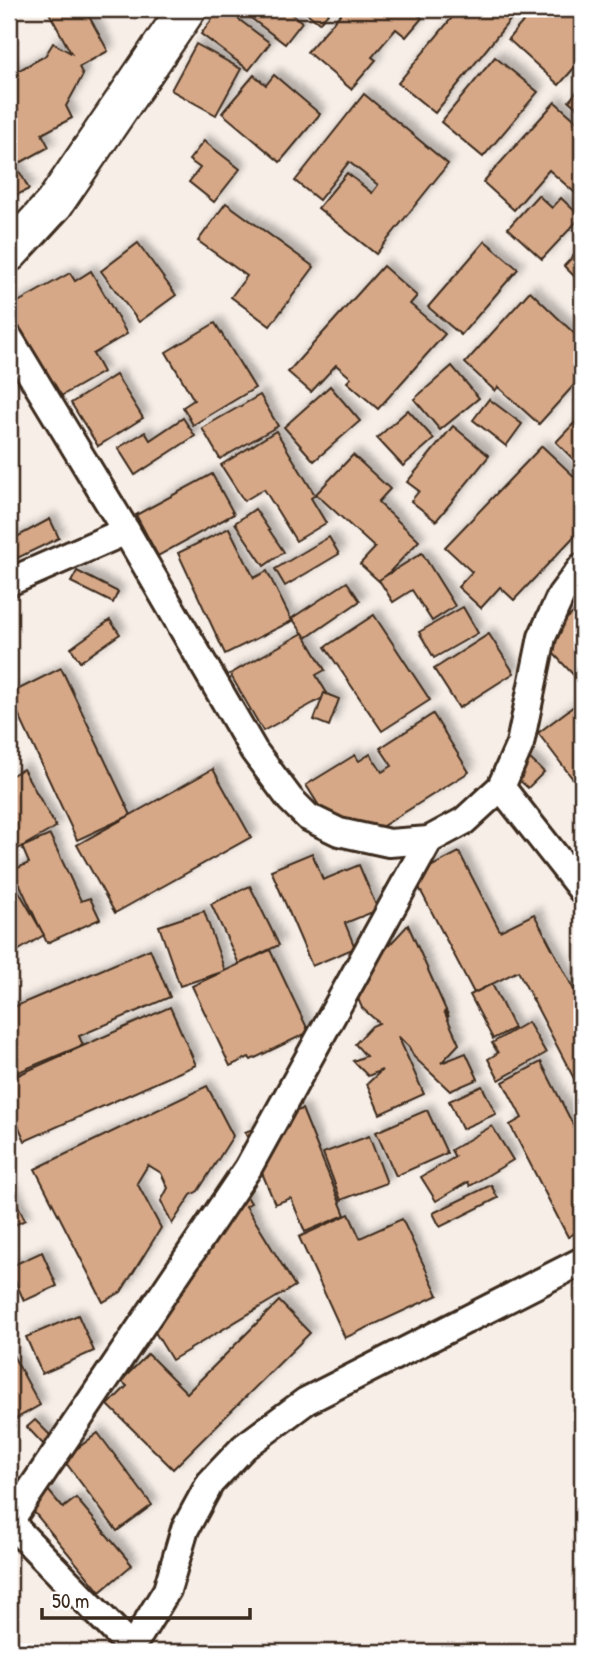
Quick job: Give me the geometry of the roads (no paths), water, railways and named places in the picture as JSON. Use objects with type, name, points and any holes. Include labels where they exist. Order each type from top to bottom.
[{"type":"street","points":[[9,253],[54,204],[187,9]]},
{"type":"street","points":[[9,338],[126,531],[254,751],[290,799],[308,817],[339,832],[389,843],[429,839],[464,821],[501,787],[520,744],[542,637],[561,595],[582,566]]},
{"type":"street","points":[[9,582],[126,531]]},
{"type":"street","points":[[501,787],[582,890]]},
{"type":"street","points":[[429,839],[248,1168],[12,1518],[17,1530],[128,1649],[141,1634],[167,1590],[185,1529],[210,1483],[244,1447],[306,1401],[582,1261]]}]
